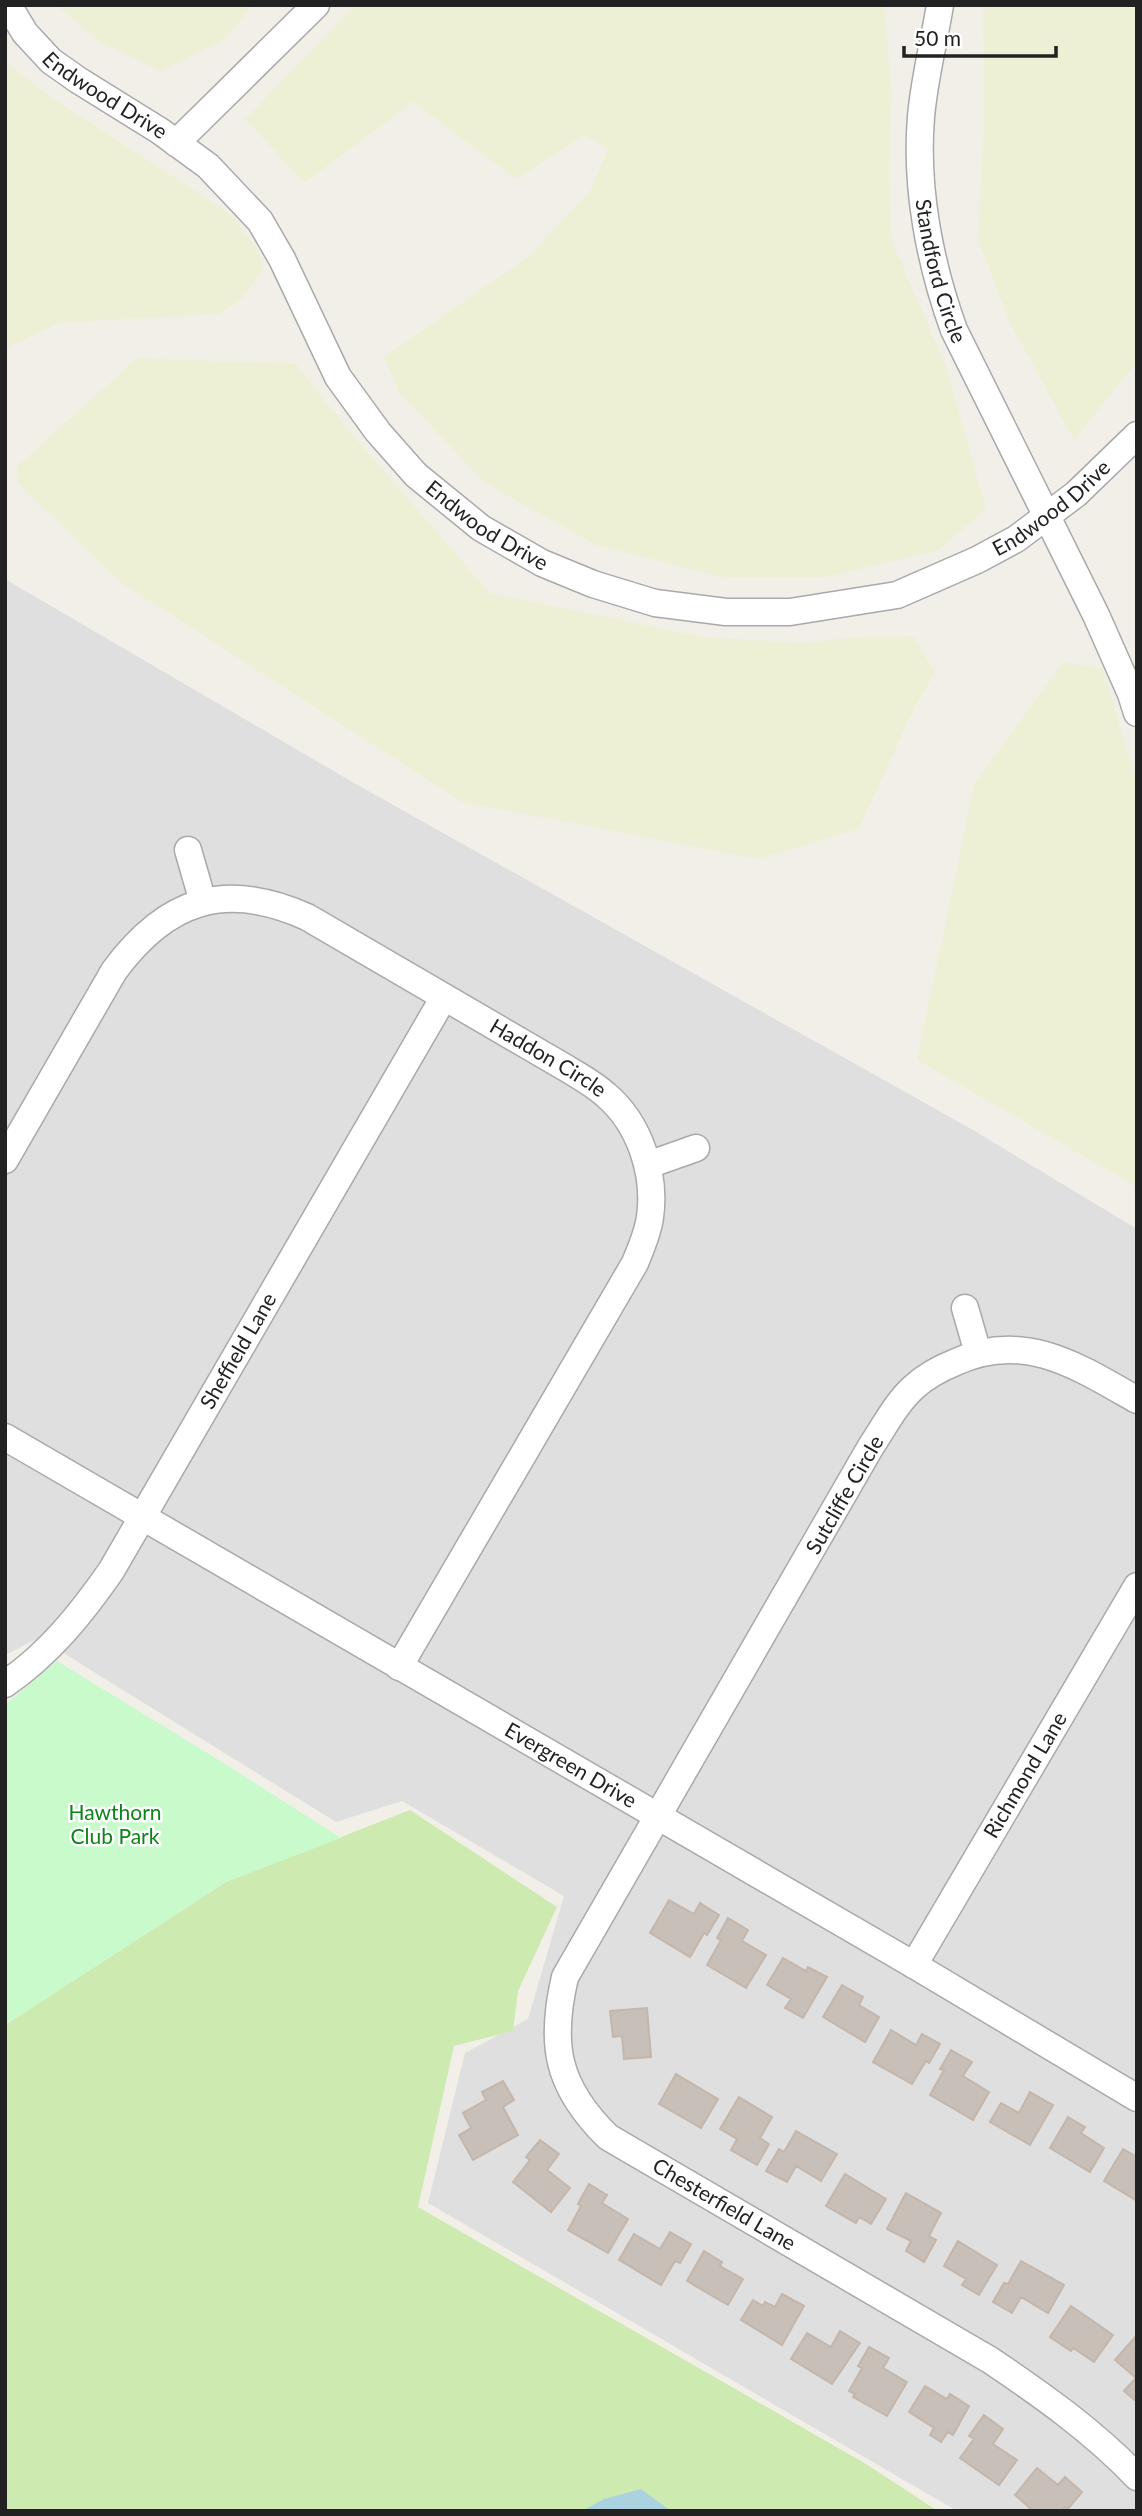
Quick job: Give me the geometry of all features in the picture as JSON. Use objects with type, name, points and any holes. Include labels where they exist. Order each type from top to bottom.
[{"type":"street","name":"Endwood Drive","points":[[8,5],[25,33],[51,61],[208,166],[260,221],[282,259],[338,377],[378,432],[416,475],[481,528],[542,563],[593,584],[655,603],[726,612],[790,612],[897,595],[977,560],[1016,539],[1076,494],[1137,435]]},
{"type":"street","points":[[176,143],[316,5]]},
{"type":"street","name":"Standford Circle","points":[[940,5],[921,117],[921,162],[925,213],[942,296],[954,330],[1096,615],[1137,713]]},
{"type":"street","points":[[188,850],[203,902]]},
{"type":"street","name":"Haddon Circle","points":[[5,1160],[114,971],[131,947],[179,911],[220,899],[247,899],[281,906],[307,917],[566,1068],[606,1095],[627,1119],[639,1140],[648,1165],[651,1189],[650,1216],[635,1263],[399,1667]]},
{"type":"street","name":"Sheffield Lane","points":[[5,1684],[40,1657],[79,1616],[111,1571],[444,997]]},
{"type":"street","points":[[648,1165],[696,1148]]},
{"type":"street","points":[[965,1308],[978,1353]]},
{"type":"street","name":"Sutcliffe Circle","points":[[656,1816],[840,1504],[870,1448],[899,1403],[914,1387],[934,1371],[978,1353],[1017,1349],[1058,1358],[1137,1400]]},
{"type":"street","name":"Evergreen Drive","points":[[5,1437],[914,1965],[1137,2098]]},
{"type":"street","name":"Richmond Lane","points":[[914,1965],[1137,1586]]},
{"type":"street","name":"Chesterfield Lane","points":[[656,1816],[565,1977],[557,2010],[556,2038],[561,2062],[568,2085],[589,2118],[608,2137],[990,2360],[1050,2400],[1137,2477]]},
{"type":"shaded area","points":[[5,579],[354,783],[973,1130],[1137,1229],[1137,2511],[957,2511],[428,2203],[465,2053],[528,2019],[564,1896],[402,1801],[336,1822],[39,1638],[5,1655]]},
{"type":"green space","points":[[56,5],[253,5],[225,39],[161,71],[100,42]]},
{"type":"green space","points":[[355,5],[884,5],[892,95],[889,169],[892,241],[947,369],[986,509],[939,550],[827,577],[722,577],[596,545],[485,483],[399,393],[384,357],[529,256],[590,191],[608,149],[585,135],[516,179],[413,102],[304,183],[245,119]]},
{"type":"green space","points":[[983,5],[1137,5],[1137,362],[1074,440],[1009,321],[978,240],[984,118]]},
{"type":"green space","points":[[5,61],[48,95],[229,213],[256,246],[263,269],[244,297],[219,314],[59,323],[5,349]]},
{"type":"green space","points":[[137,358],[296,364],[351,433],[490,593],[703,637],[803,643],[853,637],[913,636],[935,672],[911,715],[859,829],[758,859],[462,802],[120,582],[19,484],[16,467]]},
{"type":"green space","points":[[1063,662],[1103,669],[1137,783],[1137,1187],[917,1060],[974,784]]},
{"type":"green space","name":"Hawthorn Club Park","points":[[57,1661],[341,1838],[226,1882],[5,2025],[5,1705]]},
{"type":"green space","points":[[410,1810],[557,1907],[518,1991],[513,2031],[454,2046],[418,2207],[866,2464],[938,2511],[5,2511],[5,2025],[226,1882]]},
{"type":"water","points":[[641,2489],[671,2511],[582,2511],[604,2499]]},
{"type":"building","points":[[669,1900],[694,1914],[700,1903],[719,1915],[707,1935],[704,1933],[690,1957],[650,1933]]},
{"type":"building","points":[[728,1918],[748,1930],[742,1941],[766,1955],[746,1988],[707,1965],[721,1940],[717,1938]]},
{"type":"building","points":[[783,1958],[806,1971],[808,1967],[827,1977],[803,2018],[785,2008],[791,1999],[767,1985]]},
{"type":"building","points":[[842,1985],[863,1997],[859,2005],[879,2017],[865,2042],[823,2017]]},
{"type":"building","points":[[647,2008],[651,2057],[624,2059],[622,2036],[613,2037],[610,2011]]},
{"type":"building","points":[[891,2030],[916,2045],[922,2034],[940,2044],[912,2084],[873,2062]]},
{"type":"building","points":[[951,2050],[972,2062],[963,2076],[989,2092],[973,2120],[930,2095],[944,2070],[940,2069]]},
{"type":"building","points":[[676,2074],[718,2099],[701,2128],[659,2104]]},
{"type":"building","points":[[503,2081],[514,2100],[503,2107],[518,2135],[473,2160],[459,2135],[471,2128],[463,2113],[486,2100],[482,2092]]},
{"type":"building","points":[[1030,2092],[1053,2105],[1030,2145],[990,2122],[1001,2103],[1019,2113]]},
{"type":"building","points":[[739,2097],[772,2117],[760,2138],[769,2144],[757,2165],[731,2150],[737,2139],[720,2129]]},
{"type":"building","points":[[1068,2117],[1085,2127],[1081,2133],[1104,2148],[1090,2172],[1050,2148]]},
{"type":"building","points":[[796,2131],[837,2154],[821,2181],[796,2166],[787,2182],[766,2171],[779,2149],[784,2152]]},
{"type":"building","points":[[540,2140],[559,2154],[547,2170],[570,2188],[551,2212],[513,2182],[530,2160],[526,2157]]},
{"type":"building","points":[[1123,2149],[1137,2157],[1137,2201],[1104,2181]]},
{"type":"building","points":[[845,2174],[886,2199],[871,2224],[859,2217],[856,2223],[826,2206]]},
{"type":"building","points":[[589,2184],[607,2195],[602,2203],[628,2219],[608,2253],[568,2230]]},
{"type":"building","points":[[906,2193],[941,2213],[929,2236],[936,2240],[924,2262],[906,2251],[911,2241],[887,2229]]},
{"type":"building","points":[[670,2232],[691,2244],[680,2263],[675,2261],[661,2285],[619,2260],[634,2234],[660,2249]]},
{"type":"building","points":[[958,2241],[997,2265],[979,2295],[962,2285],[966,2279],[944,2266]]},
{"type":"building","points":[[704,2251],[722,2262],[720,2266],[743,2279],[728,2305],[687,2281]]},
{"type":"building","points":[[1021,2261],[1064,2285],[1048,2313],[1021,2297],[1012,2313],[993,2302],[1004,2283],[1008,2284]]},
{"type":"building","points":[[782,2294],[804,2306],[782,2345],[741,2320],[753,2300],[763,2306],[765,2302],[775,2307]]},
{"type":"building","points":[[1071,2306],[1113,2335],[1094,2362],[1050,2337]]},
{"type":"building","points":[[840,2331],[860,2343],[832,2384],[791,2359],[807,2333],[831,2347]]},
{"type":"building","points":[[1137,2335],[1137,2402],[1124,2391],[1136,2378],[1115,2360]]},
{"type":"building","points":[[869,2347],[889,2358],[883,2368],[907,2382],[887,2416],[853,2397],[855,2394],[849,2391],[862,2368],[858,2366]]},
{"type":"building","points":[[925,2386],[947,2399],[950,2394],[969,2406],[953,2435],[948,2432],[941,2442],[930,2435],[934,2428],[909,2412]]},
{"type":"building","points":[[984,2415],[1003,2429],[993,2444],[1017,2460],[999,2485],[960,2458],[974,2439],[969,2436]]},
{"type":"building","points":[[1037,2468],[1058,2485],[1065,2477],[1082,2492],[1068,2509],[1065,2507],[1062,2511],[1028,2511],[1030,2508],[1015,2495]]}]
